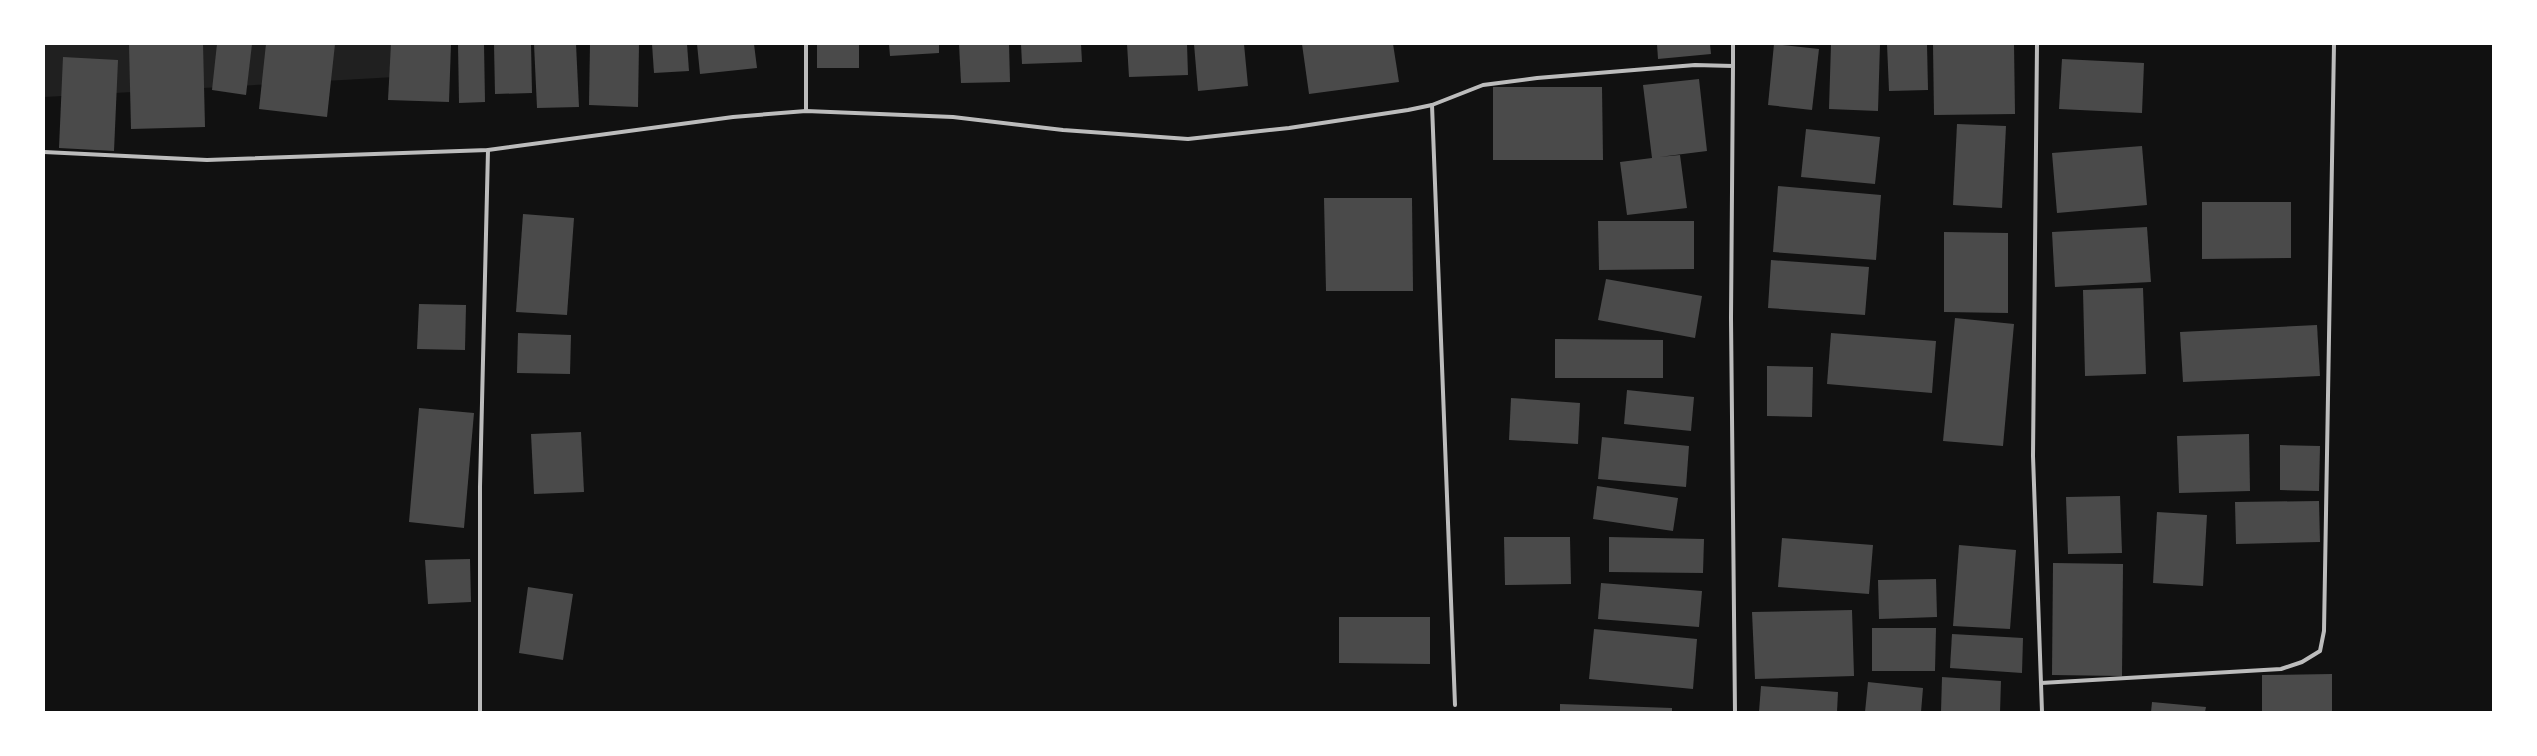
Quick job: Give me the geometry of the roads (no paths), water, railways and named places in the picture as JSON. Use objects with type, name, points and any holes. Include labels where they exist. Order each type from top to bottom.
[{"type":"street","points":[[806,44],[806,111]]},
{"type":"street","points":[[1733,44],[1731,318],[1735,712]]},
{"type":"street","points":[[2037,44],[2033,456],[2042,712]]},
{"type":"street","points":[[2041,683],[2282,669],[2302,662],[2320,651],[2324,631],[2334,44]]},
{"type":"street","points":[[44,152],[207,160],[488,150],[733,117],[806,111],[953,117],[1063,130],[1188,139],[1289,128],[1432,105],[1483,85],[1537,78],[1695,65],[1733,66]]},
{"type":"street","points":[[1432,105],[1455,705]]},
{"type":"street","points":[[480,712],[480,487],[488,150]]}]
